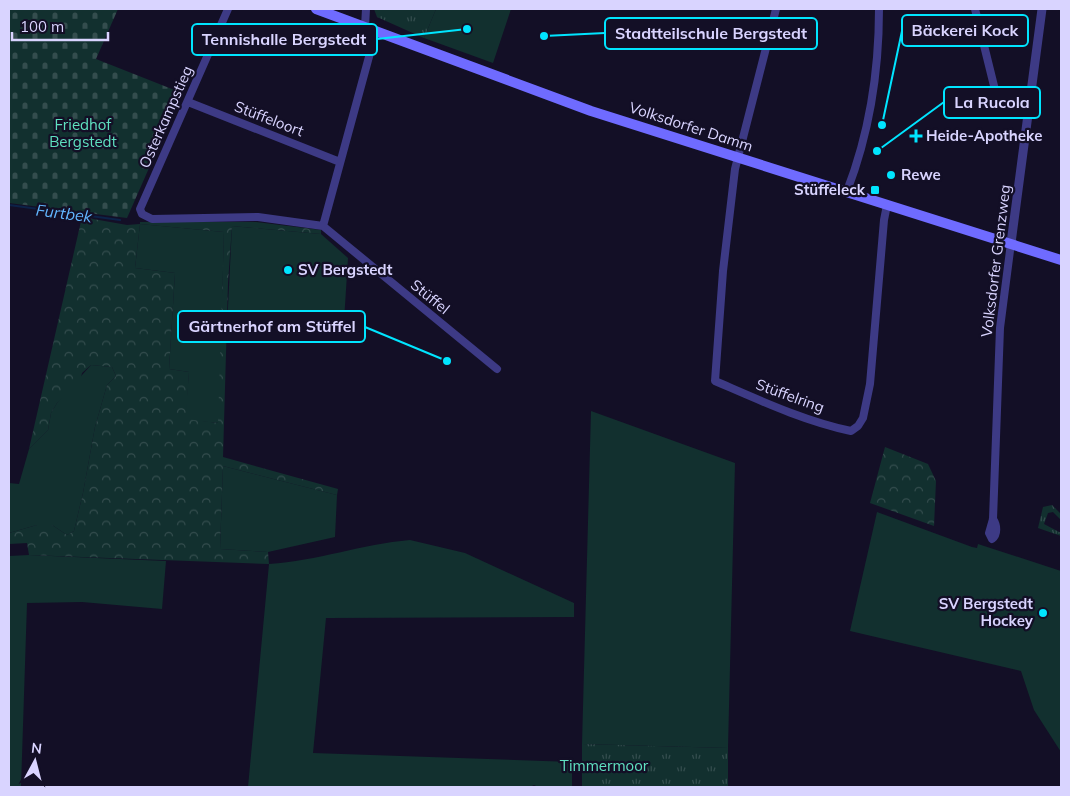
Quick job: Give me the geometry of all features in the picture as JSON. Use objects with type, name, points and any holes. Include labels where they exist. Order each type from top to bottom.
[{"type":"main road","name":"Volksdorfer Damm","points":[[316,9],[592,111],[1061,260]]},
{"type":"street","name":"Osterkampstieg","points":[[228,9],[140,209],[145,217],[152,219],[258,217],[323,226]]},
{"type":"street","points":[[365,27],[366,9]]},
{"type":"street","points":[[737,158],[776,9]]},
{"type":"street","points":[[847,191],[855,169],[873,92],[878,59],[879,9]]},
{"type":"street","points":[[975,9],[997,98],[1010,110],[1029,116]]},
{"type":"street","name":"Volksdorfer Grenzweg","points":[[993,519],[1000,322],[1042,9]]},
{"type":"street","points":[[323,226],[376,31]]},
{"type":"street","name":"Stüffeloort","points":[[188,102],[340,162]]},
{"type":"street","name":"Stüffelring","points":[[737,158],[723,271],[715,381],[783,409],[851,430],[858,426],[863,418],[870,384],[884,220],[888,205]]},
{"type":"street","name":"Stüffel","points":[[323,226],[497,369]]},
{"type":"green space","name":"Friedhof Bergstedt","points":[[9,9],[118,9],[96,59],[182,93],[127,218],[9,203]]},
{"type":"green space","points":[[374,9],[436,9],[424,38],[377,17]]},
{"type":"green space","points":[[436,9],[511,9],[493,63],[424,38]]},
{"type":"green space","points":[[82,217],[127,225],[140,224],[140,222],[256,222],[321,230],[321,234],[232,226],[228,283],[223,457],[338,489],[337,495],[223,466],[220,549],[268,552],[269,564],[29,555],[27,543],[9,544],[9,533],[44,523],[52,525],[67,535],[74,531],[95,427],[107,385],[116,376],[112,367],[91,365],[82,373],[80,382],[57,403],[51,413],[48,430],[29,449]],"holes":[[[140,224],[224,232],[218,423],[186,419],[189,372],[169,369],[175,273],[135,268]]]},
{"type":"green space","points":[[140,224],[224,232],[219,423],[185,420],[189,372],[169,369],[175,273],[135,268]]},
{"type":"green space","name":"SV Bergstedt","points":[[232,226],[321,234],[348,258],[343,337],[227,327]]},
{"type":"green space","points":[[91,365],[112,367],[116,376],[107,385],[95,427],[74,531],[67,535],[52,525],[37,525],[9,533],[9,483],[19,484],[29,449],[48,430],[51,413],[57,403]]},
{"type":"green space","points":[[591,411],[735,463],[728,748],[582,744]]},
{"type":"green space","points":[[885,447],[928,464],[936,481],[934,526],[870,503]]},
{"type":"green space","points":[[223,466],[337,495],[335,537],[268,552],[220,549]]},
{"type":"green space","points":[[1052,505],[1061,514],[1061,520],[1053,512],[1048,513],[1044,524],[1061,533],[1061,536],[1038,528],[1043,507]]},
{"type":"green space","points":[[877,512],[972,547],[977,548],[978,544],[1061,571],[1061,752],[1034,710],[1021,671],[850,631]]},
{"type":"green space","points":[[410,540],[465,553],[574,603],[574,617],[326,618],[313,753],[572,762],[572,787],[538,787],[534,785],[530,787],[248,787],[269,564],[305,560],[374,545]]},
{"type":"green space","points":[[29,555],[166,561],[162,609],[82,602],[27,603],[21,787],[9,787],[9,556]]},
{"type":"green space","name":"Timmermoor","points":[[582,744],[728,748],[728,787],[582,787]]},
{"type":"waterway","name":"Furtbek","points":[[9,205],[120,220]]},
{"type":"place","name":"Tennishalle Bergstedt","points":[[467,29]]},
{"type":"place","name":"Stadtteilschule Bergstedt","points":[[544,36]]},
{"type":"place","name":"Bäckerei Kock","points":[[882,125]]},
{"type":"place","name":"Heide-Apotheke","points":[[916,136]]},
{"type":"place","name":"La Rucola","points":[[877,151]]},
{"type":"place","name":"Rewe","points":[[891,175]]},
{"type":"place","name":"Stüffeleck","points":[[875,190]]},
{"type":"place","name":"SV Bergstedt","points":[[288,270]]},
{"type":"place","name":"Gärtnerhof am Stüffel","points":[[447,361]]},
{"type":"place","name":"SV Bergstedt Hockey","points":[[1043,613]]}]
